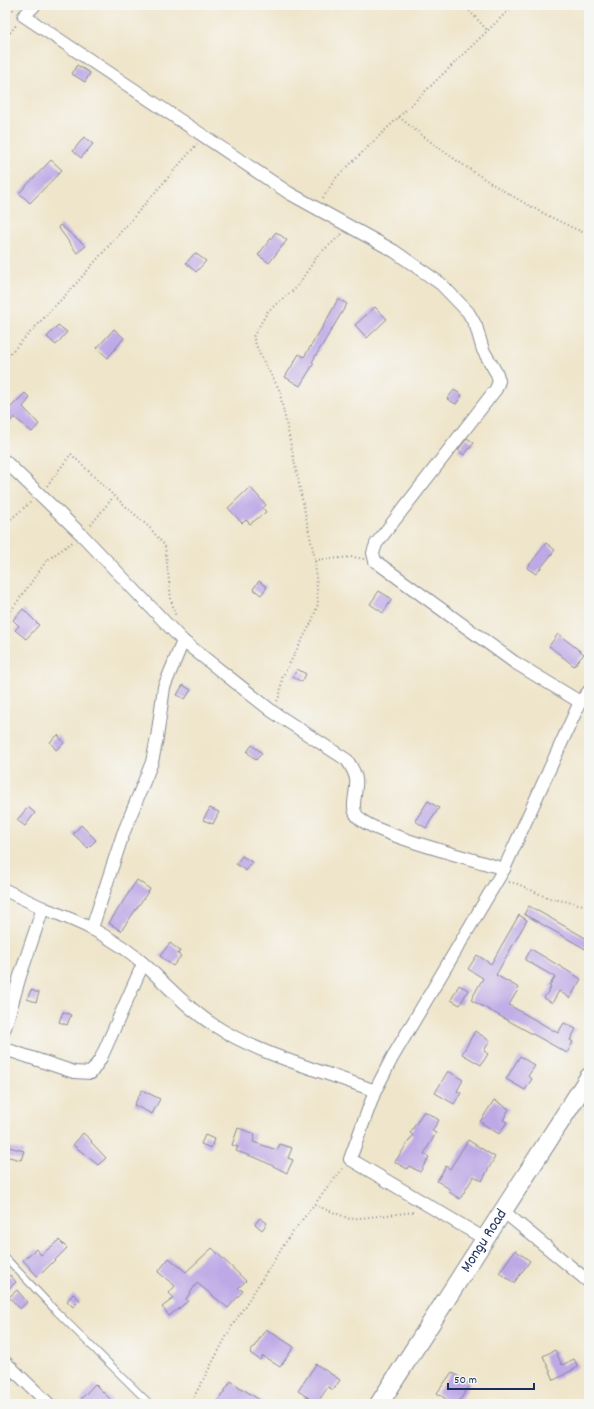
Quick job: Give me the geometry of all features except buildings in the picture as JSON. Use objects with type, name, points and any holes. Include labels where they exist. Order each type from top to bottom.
[{"type":"main road","name":"Mongu Road","points":[[379,1404],[589,1077]]},
{"type":"street","points":[[35,5],[24,16],[203,137],[316,209],[394,251],[441,284],[468,312],[476,326],[483,350],[497,374],[499,381],[496,389],[376,544],[373,553],[375,561],[514,662],[580,702]]},
{"type":"street","points":[[5,461],[82,535],[183,641],[273,712],[347,760],[354,770],[356,780],[353,810],[365,824],[396,836],[504,868]]},
{"type":"street","points":[[92,928],[122,834],[152,762],[164,687],[183,641]]},
{"type":"street","points":[[485,1239],[350,1159],[375,1091],[392,1058],[504,868],[580,702],[589,691]]},
{"type":"street","points":[[5,890],[43,908],[92,928],[143,964],[172,992],[212,1024],[273,1054],[375,1091]]},
{"type":"street","points":[[5,1028],[20,976],[43,908]]},
{"type":"street","points":[[5,1049],[67,1070],[84,1074],[91,1073],[101,1058],[143,964]]},
{"type":"street","points":[[503,1211],[589,1282]]},
{"type":"street","points":[[5,1362],[49,1404]]},
{"type":"lane","points":[[5,1257],[57,1312],[150,1404]]},
{"type":"path","points":[[464,5],[488,31]]},
{"type":"path","points":[[316,209],[335,179],[514,5]]},
{"type":"path","points":[[5,39],[24,16]]},
{"type":"path","points":[[399,118],[440,150],[481,178],[589,235]]},
{"type":"path","points":[[5,359],[74,286],[203,137]]},
{"type":"path","points":[[273,712],[280,695],[282,678],[312,621],[318,604],[315,560],[279,389],[260,355],[253,337],[268,311],[296,288],[318,255],[350,227]]},
{"type":"path","points":[[5,524],[40,494],[71,454],[114,496],[149,527],[165,546],[170,599],[177,620]]},
{"type":"path","points":[[5,681],[9,672],[8,615],[47,560],[82,535],[114,496]]},
{"type":"path","points":[[315,560],[353,557],[375,561]]},
{"type":"path","points":[[504,868],[504,881],[518,884],[548,898],[589,906]]},
{"type":"path","points":[[190,1404],[232,1326],[291,1234],[350,1159]]},
{"type":"path","points":[[315,1205],[350,1219],[438,1210]]}]
